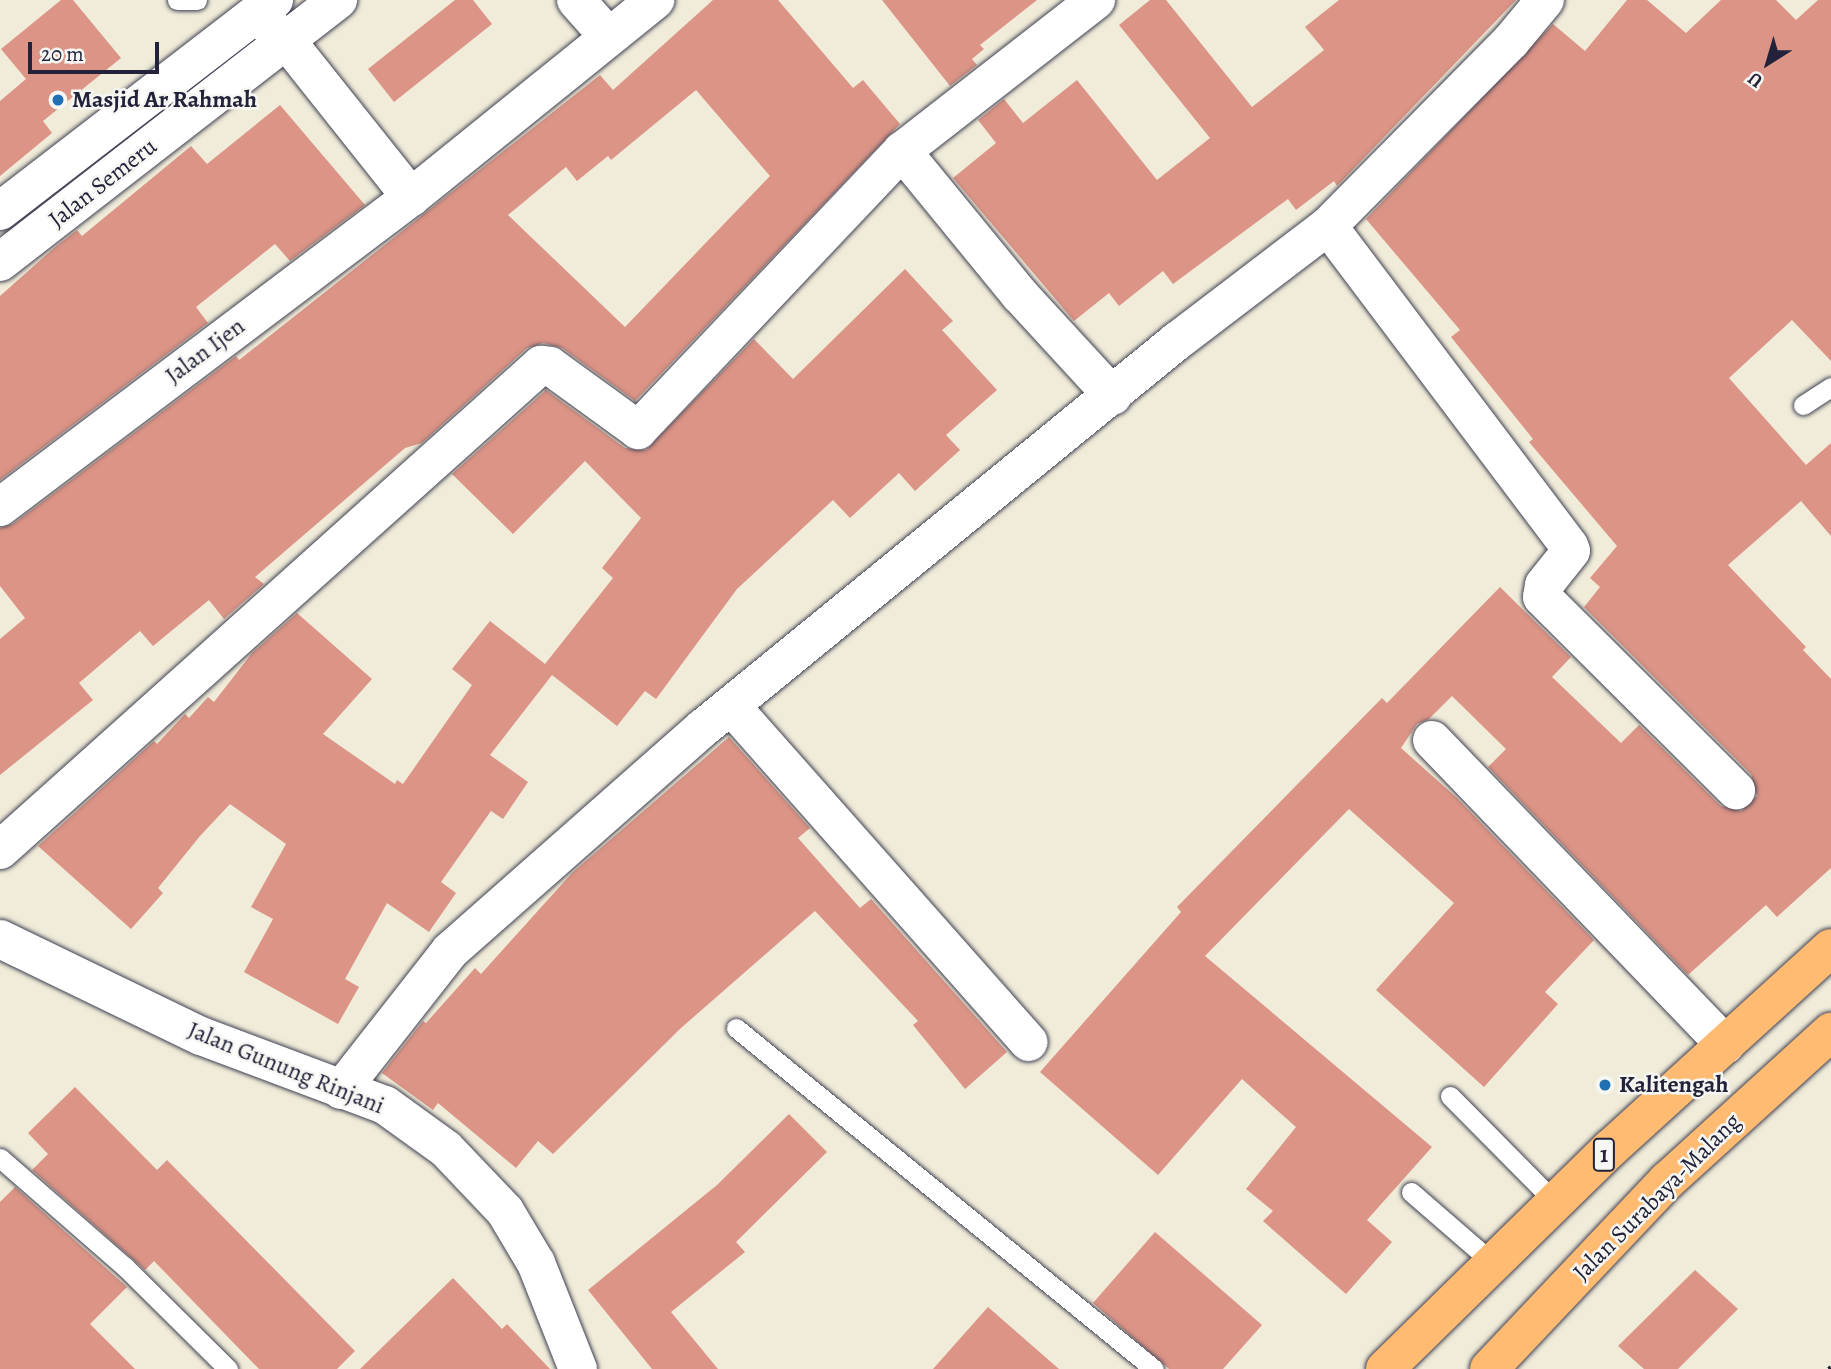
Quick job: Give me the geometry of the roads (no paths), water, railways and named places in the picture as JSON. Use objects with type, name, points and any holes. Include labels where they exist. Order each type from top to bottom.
[{"type":"highway","name":"1","points":[[1385,1369],[1555,1202],[1831,948]]},
{"type":"highway","name":"Jalan Surabaya-Malang","points":[[1489,1369],[1667,1181],[1831,1032]]},
{"type":"street","name":"Jalan Semeru","points":[[0,262],[338,0]]},
{"type":"street","points":[[576,0],[608,36]]},
{"type":"street","name":"Jalan Ijen","points":[[0,507],[411,197],[655,0]]},
{"type":"street","points":[[0,850],[541,365],[550,366],[638,430],[902,151],[1096,0]]},
{"type":"street","points":[[341,1090],[450,951],[703,728],[733,708],[1113,396],[1328,226],[1511,41],[1545,0]]},
{"type":"street","name":"Jalan Semeru","points":[[0,211],[258,5]]},
{"type":"street","points":[[258,5],[411,197]]},
{"type":"street","points":[[902,151],[1020,295],[1113,396]]},
{"type":"street","points":[[1328,226],[1569,546],[1571,551],[1544,585],[1542,597],[1736,790]]},
{"type":"street","points":[[733,708],[1028,1042]]},
{"type":"street","points":[[1432,740],[1725,1045]]},
{"type":"street","name":"Jalan Gunung Rinjani","points":[[0,939],[201,1036],[385,1105],[446,1149],[481,1183],[536,1263],[578,1369]]},
{"type":"lane","points":[[177,0],[197,0]]},
{"type":"lane","points":[[1803,405],[1831,387]]},
{"type":"lane","points":[[736,1028],[1154,1369]]},
{"type":"lane","points":[[1450,1096],[1555,1202]]},
{"type":"lane","points":[[0,1158],[125,1267],[228,1369]]},
{"type":"lane","points":[[1410,1192],[1493,1263]]},
{"type":"place","name":"Masjid Ar Rahmah","points":[[58,100]]},
{"type":"place","name":"Kalitengah","points":[[1605,1085]]}]
